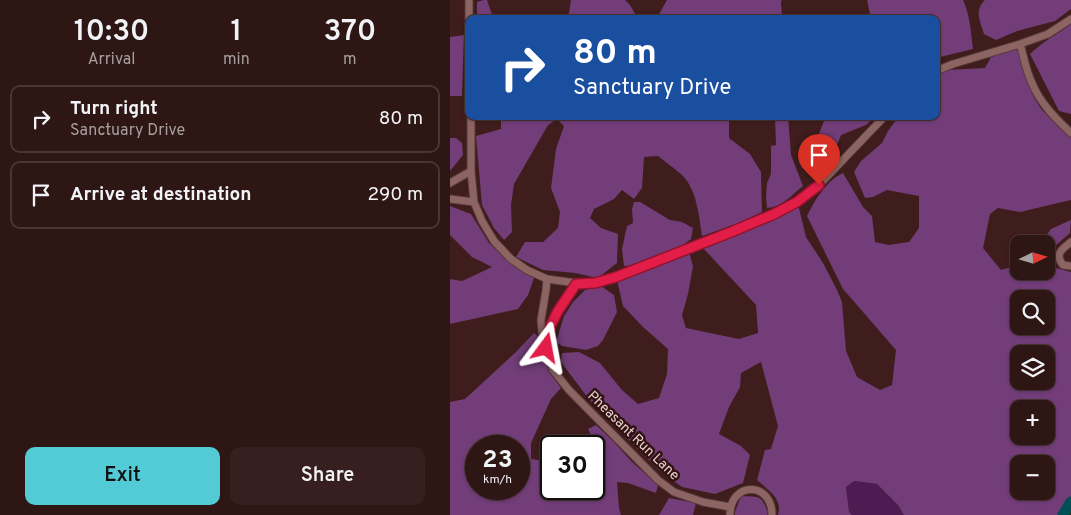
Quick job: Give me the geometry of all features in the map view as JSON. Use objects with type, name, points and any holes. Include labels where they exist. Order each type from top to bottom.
[{"type":"street","points":[[469,0],[469,15]]},
{"type":"street","points":[[940,69],[1048,34],[1071,19]]},
{"type":"street","points":[[1020,44],[1031,82],[1041,100],[1057,120],[1071,133]]},
{"type":"street","points":[[470,120],[471,171],[474,202],[482,221],[494,241],[511,259],[527,270],[547,278],[576,284],[595,283],[616,277],[774,214],[797,202],[819,185],[881,120]]},
{"type":"street","points":[[450,183],[471,171]]},
{"type":"street","points":[[450,199],[474,202]]},
{"type":"street","points":[[1071,242],[1060,251],[1058,257],[1062,265],[1071,266]]},
{"type":"street","name":"Pheasant Run Lane","points":[[547,278],[541,320],[542,332],[553,370],[569,390],[658,480],[674,492],[730,511],[733,499],[739,493],[755,490],[763,493],[769,499],[772,515]]},
{"type":"street","points":[[546,348],[551,325],[576,284]]},
{"type":"shaded area","points":[[487,0],[493,15],[477,15],[477,2]]},
{"type":"shaded area","points":[[571,0],[625,0],[636,15],[569,15]]},
{"type":"shaded area","points":[[667,0],[782,0],[782,15],[659,15]]},
{"type":"shaded area","points":[[867,0],[963,0],[969,18],[973,49],[940,57],[940,15],[870,15]]},
{"type":"shaded area","points":[[985,0],[1071,0],[1071,9],[1055,21],[1017,31],[996,40],[984,34],[980,20],[980,8]]},
{"type":"shaded area","points":[[1071,24],[1071,114],[1059,111],[1030,54]]},
{"type":"shaded area","points":[[464,35],[462,96],[450,96],[450,37]]},
{"type":"shaded area","points":[[1017,49],[1038,105],[1071,138],[1071,200],[1020,212],[998,208],[990,214],[983,248],[1001,270],[1010,268],[1010,280],[1055,280],[1055,246],[1056,268],[1071,272],[1071,502],[1063,515],[904,515],[898,505],[877,484],[854,481],[846,487],[849,512],[852,515],[778,515],[778,504],[774,495],[757,480],[765,450],[771,449],[778,426],[761,362],[741,373],[740,387],[729,407],[719,434],[741,446],[750,455],[743,483],[715,494],[682,487],[659,470],[588,398],[561,362],[562,353],[579,352],[600,363],[622,390],[638,404],[659,398],[667,374],[668,349],[623,306],[617,280],[689,252],[693,266],[682,315],[686,328],[739,339],[758,333],[756,305],[703,248],[798,204],[806,237],[823,263],[842,302],[846,351],[857,377],[880,390],[892,385],[896,350],[843,289],[807,216],[817,197],[826,186],[843,173],[863,207],[872,216],[875,242],[889,245],[909,242],[919,228],[919,196],[887,190],[873,197],[865,198],[854,172],[861,161],[882,143],[896,120],[940,120],[940,73],[947,70],[985,68],[991,57]]},
{"type":"shaded area","points":[[501,120],[556,120],[548,125],[514,184],[511,205],[512,232],[504,240],[494,228],[482,205],[476,136],[501,129]]},
{"type":"shaded area","points":[[558,120],[729,120],[729,138],[750,154],[761,172],[762,212],[702,236],[697,204],[688,182],[680,173],[658,156],[644,157],[642,188],[634,199],[622,190],[614,199],[594,209],[590,218],[601,228],[618,234],[617,263],[598,278],[575,273],[543,270],[516,257],[525,242],[543,242],[558,228],[560,212],[551,188],[556,149],[564,126]]},
{"type":"shaded area","points":[[775,120],[788,120],[791,155],[803,186],[782,203],[767,208],[767,183],[771,174],[771,146],[776,145]]},
{"type":"shaded area","points":[[824,120],[872,120],[866,125],[841,135],[833,155],[820,173],[810,175],[805,160],[816,141]]},
{"type":"shaded area","points":[[450,138],[456,138],[462,143],[463,155],[450,171]]},
{"type":"shaded area","points":[[634,202],[640,202],[670,220],[682,222],[693,228],[691,239],[678,249],[665,252],[648,261],[624,266],[622,249],[627,226],[633,223],[632,209]]},
{"type":"shaded area","points":[[450,206],[471,214],[489,243],[515,267],[534,278],[528,295],[518,309],[450,324],[450,279],[462,281],[492,267],[472,257],[450,235]]},
{"type":"shaded area","points":[[1071,220],[1070,233],[1055,246],[1055,235],[1047,235],[1051,229]]},
{"type":"shaded area","points":[[601,286],[614,295],[617,312],[603,340],[598,346],[586,350],[562,346],[556,342],[564,316],[573,302],[585,290]]},
{"type":"shaded area","points":[[534,333],[539,337],[550,373],[561,388],[551,399],[531,443],[531,459],[540,460],[540,500],[605,500],[605,435],[591,435],[588,429],[596,425],[631,461],[658,485],[656,493],[628,483],[617,482],[621,515],[450,515],[450,402],[465,399]]},
{"type":"shaded area","points":[[853,481],[877,484],[898,505],[904,515],[852,515],[849,512],[846,487]]},
{"type":"shaded area","points":[[741,496],[752,496],[762,500],[768,514],[735,515]]},
{"type":"shaded area","points":[[669,498],[696,503],[693,515],[659,515]]},
{"type":"waterway","points":[[1063,515],[1071,502]]},
{"type":"route","points":[[546,348],[551,325],[576,284],[595,283],[616,277],[731,232],[797,202],[819,185]]}]
